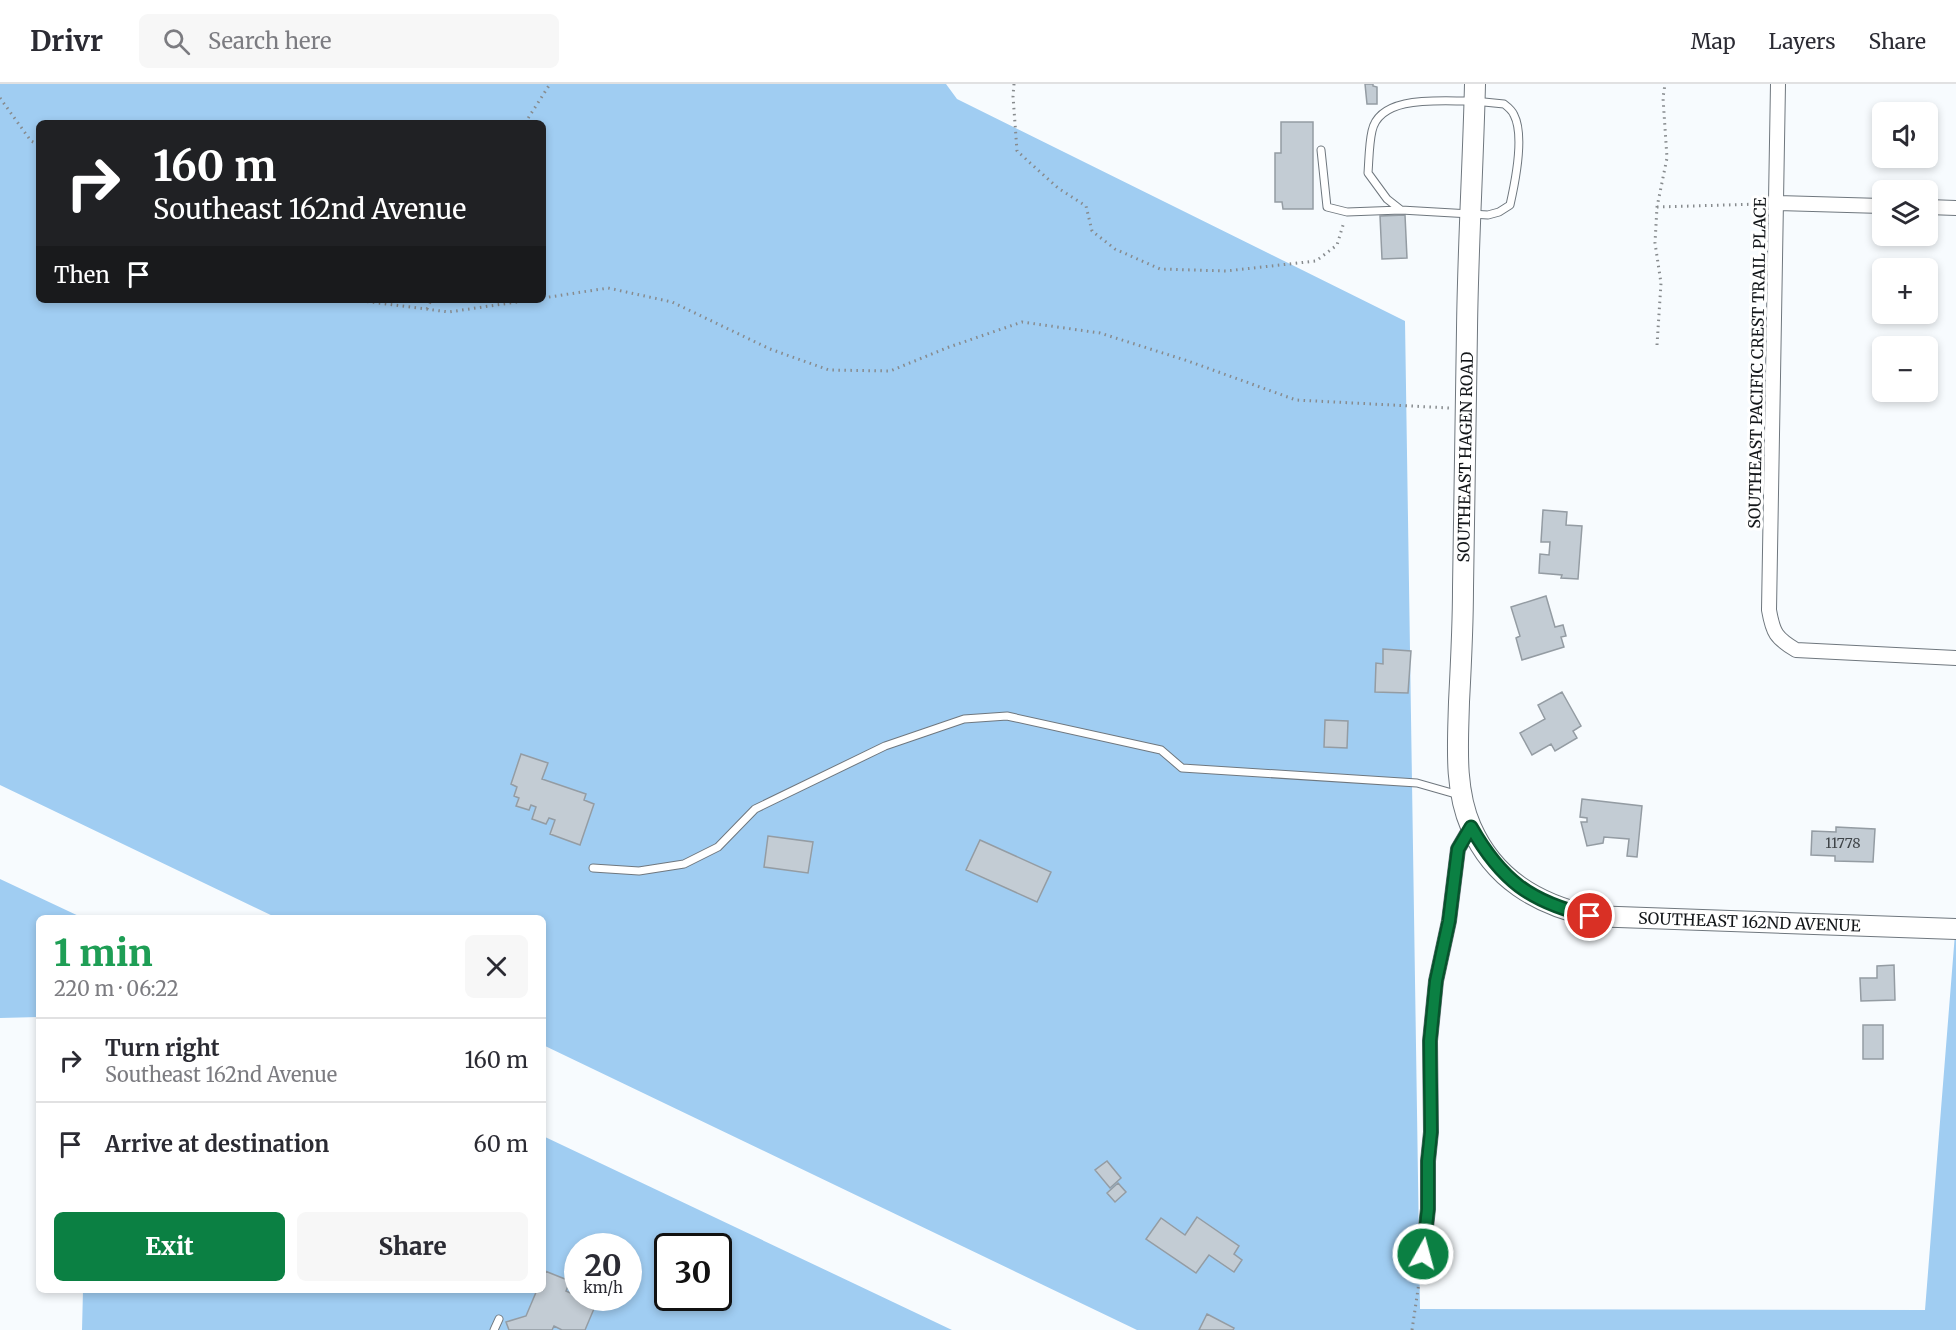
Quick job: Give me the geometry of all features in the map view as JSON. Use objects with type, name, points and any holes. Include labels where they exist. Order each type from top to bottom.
[{"type":"street","name":"SOUTHEAST PACIFIC CREST TRAIL PLACE","points":[[1778,84],[1769,610],[1772,627],[1779,640],[1796,650],[1956,658]]},
{"type":"street","name":"SOUTHEAST HAGEN ROAD","points":[[1471,827],[1459,774],[1458,735],[1463,590],[1469,215],[1475,93]]},
{"type":"street","points":[[1777,203],[1872,206]]},
{"type":"street","points":[[1938,207],[1956,208]]},
{"type":"street","points":[[1423,1254],[1428,1209],[1428,1161],[1431,1132],[1430,1041],[1436,981],[1449,921],[1458,849],[1471,827]]},
{"type":"street","name":"SOUTHEAST 162ND AVENUE","points":[[1471,827],[1495,865],[1515,884],[1551,905],[1590,916],[1956,929]]},
{"type":"lane","points":[[1321,150],[1327,207],[1347,212],[1401,210],[1469,215],[1499,213],[1510,205],[1518,165],[1517,128],[1514,115],[1504,104],[1475,93],[1407,102],[1382,113],[1372,129],[1368,173],[1387,199],[1401,210]]},
{"type":"lane","points":[[593,868],[639,871],[684,864],[718,847],[755,809],[885,746],[964,719],[1007,716],[1161,750],[1182,768],[1417,783],[1462,795]]},
{"type":"lane","points":[[494,1330],[499,1318]]},
{"type":"path","points":[[527,120],[550,84]]},
{"type":"path","points":[[1014,84],[1012,96],[1017,151],[1058,188],[1086,206],[1092,231],[1114,249],[1160,269],[1226,271],[1316,261],[1337,245],[1347,212]]},
{"type":"path","points":[[1657,345],[1661,283],[1655,243],[1657,207],[1665,179],[1667,158],[1665,84]]},
{"type":"path","points":[[0,98],[30,141],[36,144]]},
{"type":"path","points":[[1657,207],[1777,203]]},
{"type":"path","points":[[546,298],[608,288],[672,302],[770,349],[829,370],[890,371],[949,347],[1022,322],[1100,333],[1188,361],[1296,400],[1466,408]]},
{"type":"path","points":[[379,303],[450,312],[510,303]]},
{"type":"path","points":[[427,309],[430,303]]},
{"type":"path","points":[[1412,1330],[1423,1254]]},
{"type":"shaded area","points":[[0,84],[946,84],[957,99],[1405,321],[1420,1309],[1925,1310],[1956,921],[1956,1330],[1137,1330],[546,1046],[546,915],[271,915],[0,785]]},
{"type":"shaded area","points":[[0,879],[77,915],[36,915],[36,1017],[0,1018]]},
{"type":"shaded area","points":[[546,1137],[952,1330],[82,1330],[83,1293],[546,1293]]},
{"type":"building","points":[[1365,84],[1373,84],[1377,87],[1377,104],[1367,104]]},
{"type":"building","points":[[1281,122],[1313,122],[1313,209],[1283,209],[1282,202],[1275,202],[1275,153],[1281,153]]},
{"type":"building","points":[[1405,215],[1407,258],[1382,259],[1380,216]]},
{"type":"building","points":[[1543,510],[1567,512],[1566,525],[1582,526],[1578,579],[1539,573],[1540,554],[1549,555],[1550,542],[1541,542]]},
{"type":"building","points":[[1546,596],[1555,627],[1563,625],[1566,636],[1561,637],[1564,647],[1522,660],[1516,638],[1520,636],[1511,607]]},
{"type":"building","points":[[1383,649],[1411,651],[1408,693],[1375,692],[1376,663],[1383,664]]},
{"type":"building","points":[[1562,692],[1581,726],[1573,731],[1577,738],[1555,751],[1551,744],[1532,755],[1520,733],[1545,719],[1538,705]]},
{"type":"building","points":[[1325,720],[1348,721],[1347,748],[1324,747]]},
{"type":"building","points":[[521,754],[548,763],[542,779],[586,794],[584,800],[594,804],[580,845],[550,834],[555,820],[549,818],[546,824],[532,819],[536,807],[531,805],[529,810],[516,806],[519,798],[514,796],[517,787],[511,784]]},
{"type":"building","points":[[1582,799],[1642,806],[1637,857],[1627,856],[1629,839],[1604,837],[1603,843],[1587,846],[1581,822],[1587,822],[1587,818],[1580,817]]},
{"type":"building","points":[[1836,827],[1875,829],[1873,862],[1835,861],[1835,856],[1811,855],[1812,831],[1836,832]]},
{"type":"building","points":[[768,836],[813,842],[808,873],[764,867]]},
{"type":"building","points":[[980,840],[1051,872],[1037,902],[966,870]]},
{"type":"building","points":[[1894,965],[1895,1000],[1861,1001],[1860,978],[1877,978],[1877,966]]},
{"type":"building","points":[[1863,1025],[1883,1025],[1883,1059],[1863,1059]]},
{"type":"building","points":[[1107,1161],[1121,1178],[1110,1188],[1095,1170]]},
{"type":"building","points":[[1118,1183],[1126,1192],[1115,1202],[1107,1193]]},
{"type":"building","points":[[1197,1217],[1239,1246],[1234,1254],[1242,1260],[1234,1272],[1209,1255],[1196,1273],[1146,1239],[1161,1218],[1185,1235]]},
{"type":"building","points":[[546,1271],[564,1279],[564,1311],[593,1311],[585,1330],[562,1330],[554,1326],[552,1330],[509,1330],[506,1322],[526,1316],[536,1293],[546,1293]]},
{"type":"building","points":[[1207,1314],[1234,1328],[1233,1330],[1199,1330]]},
{"type":"route","points":[[1423,1254],[1428,1209],[1428,1161],[1431,1132],[1430,1041],[1436,981],[1449,921],[1458,849],[1471,827],[1495,865],[1515,884],[1551,905],[1590,916]]}]
